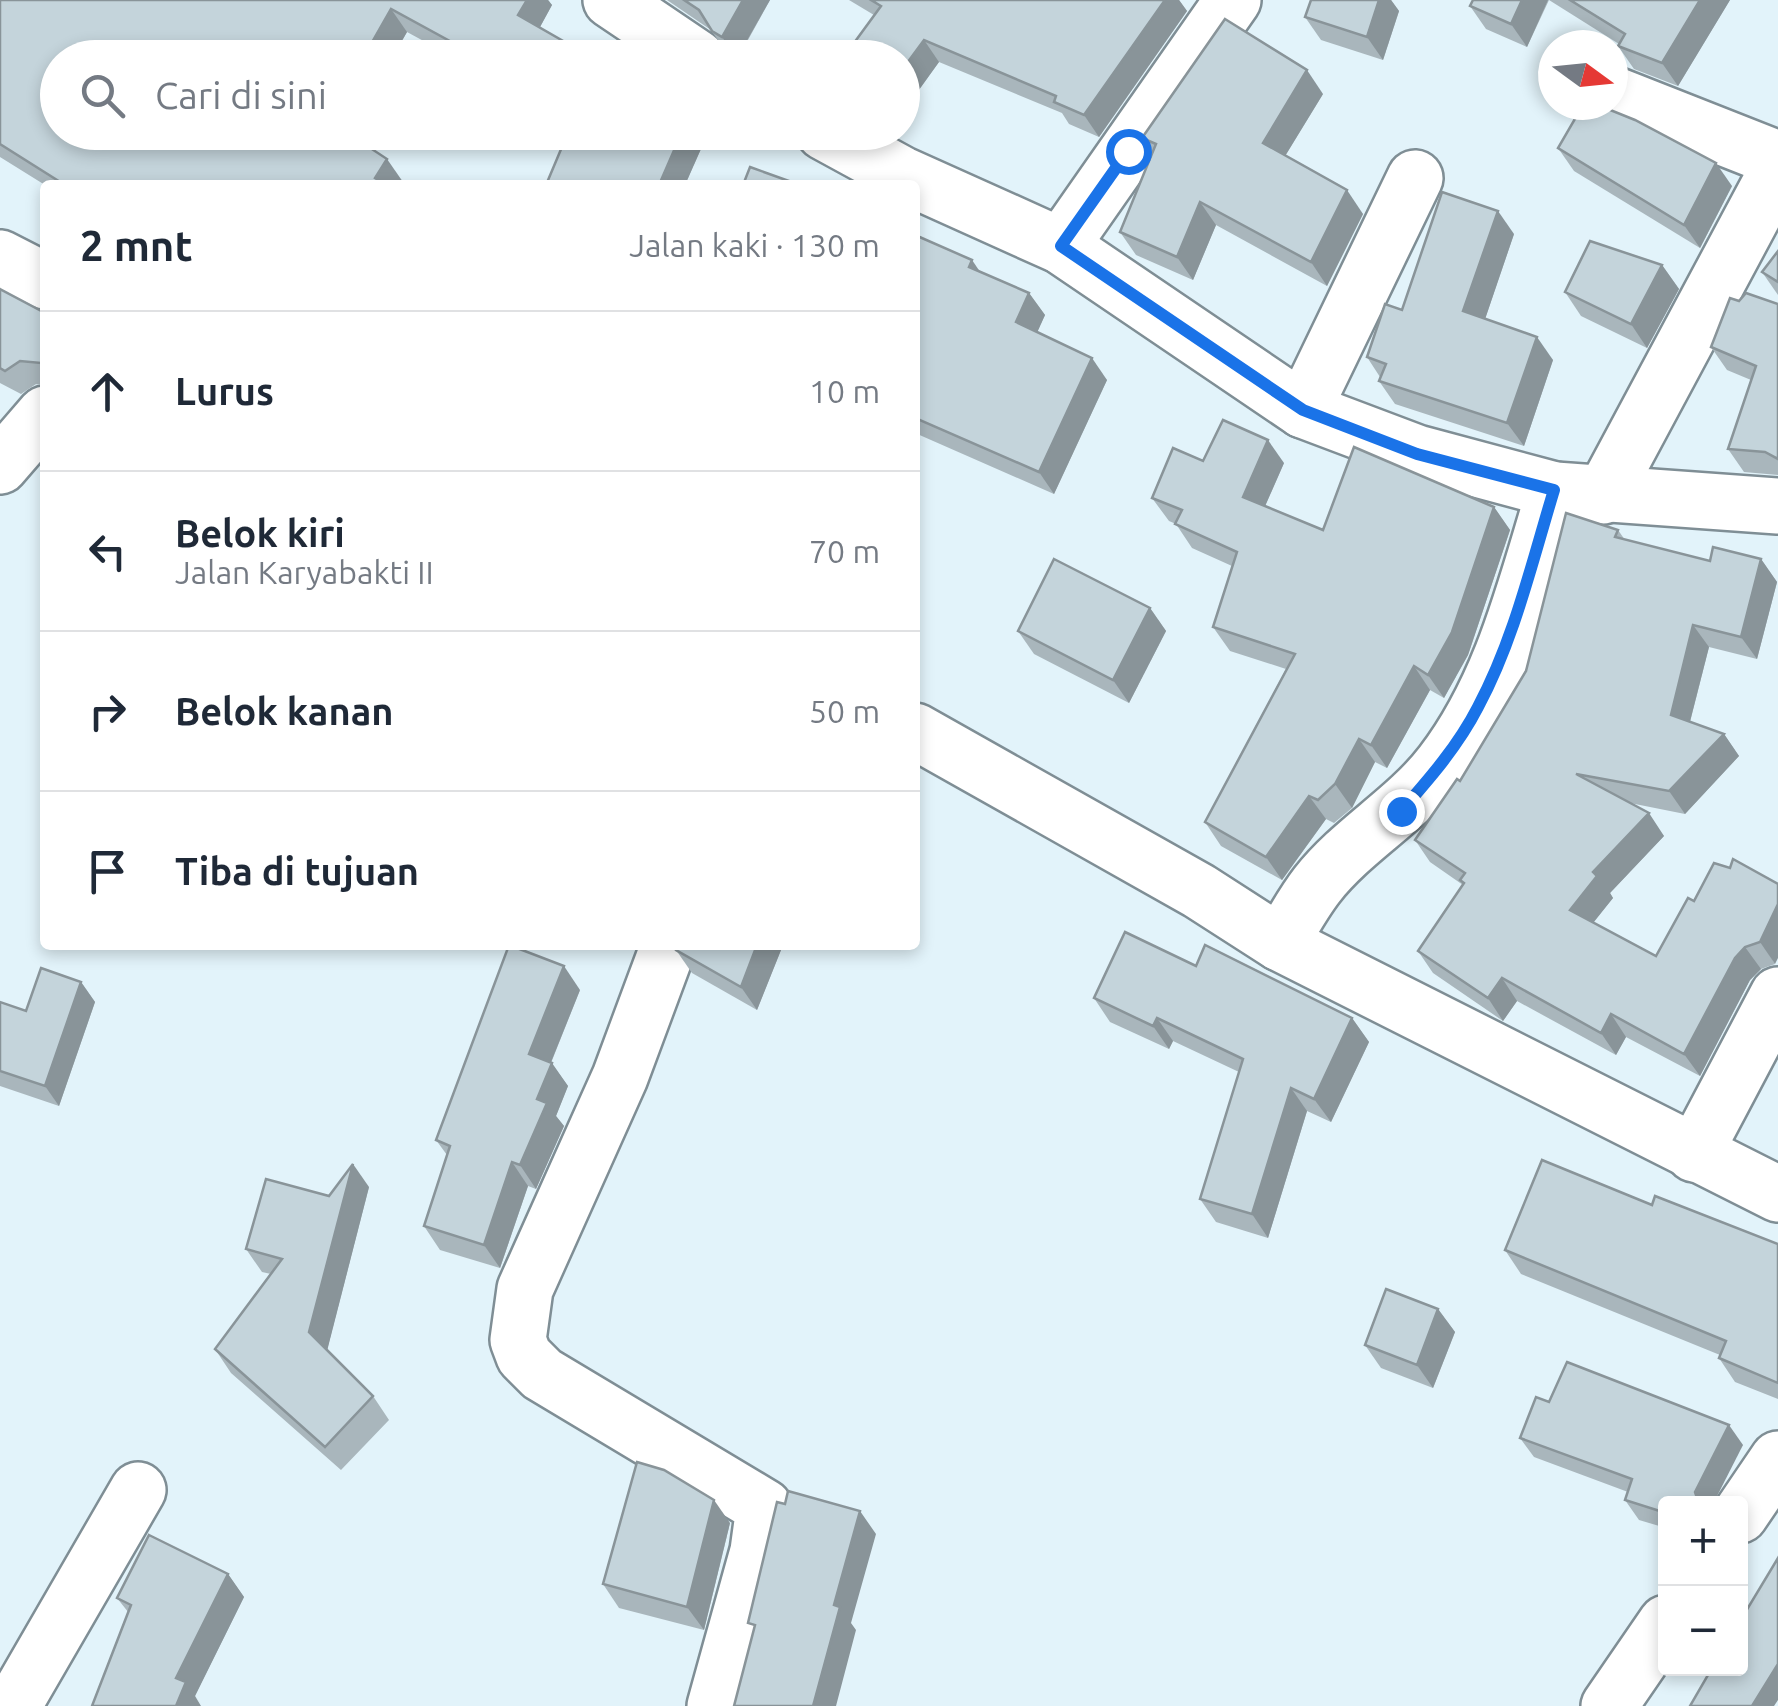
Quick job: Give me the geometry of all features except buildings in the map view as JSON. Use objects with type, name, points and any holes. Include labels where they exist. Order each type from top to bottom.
[{"type":"street","points":[[611,0],[670,40]]},
{"type":"street","points":[[1061,246],[1232,0]]},
{"type":"street","points":[[1628,100],[1778,160]]},
{"type":"street","points":[[857,150],[914,180]]},
{"type":"street","points":[[1280,944],[1317,885],[1401,811],[1444,762],[1478,707],[1579,493],[1778,169]]},
{"type":"street","points":[[1303,410],[1415,178]]},
{"type":"street","points":[[920,183],[1061,246],[1303,410],[1417,454],[1579,493],[1778,506]]},
{"type":"street","points":[[0,258],[40,278]]},
{"type":"street","points":[[0,466],[40,420]]},
{"type":"street","points":[[920,735],[1199,891],[1280,944],[1778,1194]]},
{"type":"street","points":[[667,950],[620,1076],[525,1289],[518,1340],[524,1356],[542,1374],[764,1507],[758,1551],[715,1706]]},
{"type":"street","points":[[1694,1154],[1778,995]]},
{"type":"street","points":[[1748,1503],[1778,1459]]},
{"type":"street","points":[[13,1706],[138,1490]]},
{"type":"street","points":[[1609,1706],[1658,1636]]},
{"type":"route","points":[[1128,151],[1061,246],[1303,410],[1417,454],[1554,490],[1501,655],[1478,707],[1444,762],[1401,811]]}]
